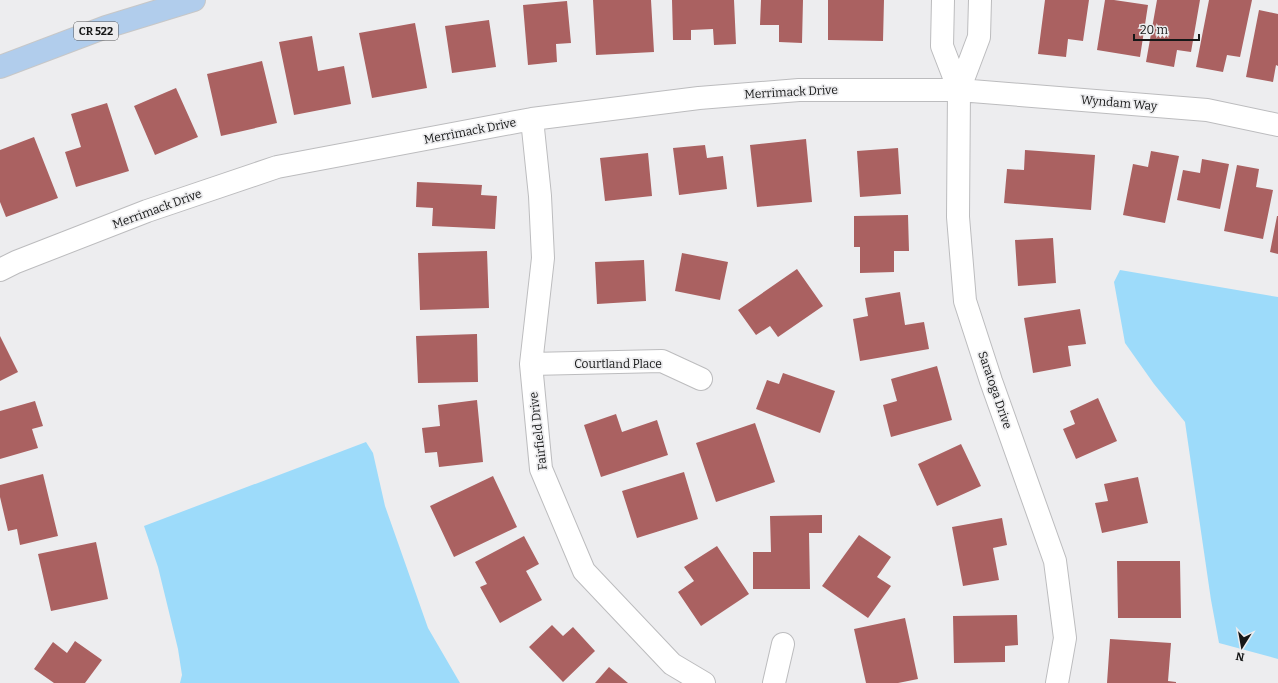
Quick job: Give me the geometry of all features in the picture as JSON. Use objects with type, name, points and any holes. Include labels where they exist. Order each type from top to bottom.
[{"type":"main road","name":"CR 522","points":[[0,67],[106,27],[194,0]]},
{"type":"street","points":[[943,0],[942,46],[960,90]]},
{"type":"street","points":[[960,90],[979,37],[980,0]]},
{"type":"street","name":"Merrimack Drive","points":[[0,270],[16,262],[147,211],[277,167],[532,119],[698,98],[799,90],[960,90]]},
{"type":"street","name":"Wyndam Way","points":[[960,90],[1207,110],[1278,125]]},
{"type":"street","name":"Saratoga Drive","points":[[960,90],[958,217],[965,301],[991,381],[1055,561],[1065,638],[1056,683]]},
{"type":"street","name":"Fairfield Drive","points":[[532,119],[540,196],[543,258],[531,364],[541,469],[584,571],[672,664],[704,683]]},
{"type":"street","name":"Courtland Place","points":[[531,364],[662,361],[701,380]]},
{"type":"street","points":[[774,683],[783,644]]},
{"type":"water","points":[[1120,270],[1278,297],[1278,659],[1219,643],[1211,600],[1185,422],[1154,384],[1125,343],[1114,282]]},
{"type":"water","points":[[366,442],[373,453],[385,506],[428,628],[460,683],[180,683],[182,675],[178,649],[158,567],[144,526]]},
{"type":"building","points":[[593,0],[651,0],[654,52],[596,55]]},
{"type":"building","points":[[672,0],[734,0],[736,44],[714,45],[713,29],[691,30],[691,40],[673,40]]},
{"type":"building","points":[[761,0],[803,0],[802,43],[779,42],[779,25],[760,25]]},
{"type":"building","points":[[828,0],[884,0],[883,41],[828,40]]},
{"type":"building","points":[[1045,0],[1089,0],[1083,41],[1068,39],[1066,57],[1038,54]]},
{"type":"building","points":[[1105,0],[1148,5],[1140,57],[1097,50]]},
{"type":"building","points":[[1157,0],[1200,0],[1191,52],[1177,50],[1174,67],[1146,62]]},
{"type":"building","points":[[1209,0],[1252,0],[1240,57],[1227,55],[1223,72],[1196,67]]},
{"type":"building","points":[[567,1],[571,43],[556,44],[557,62],[528,65],[523,5]]},
{"type":"building","points":[[1259,10],[1278,14],[1278,66],[1276,65],[1273,82],[1246,77]]},
{"type":"building","points":[[489,20],[496,67],[452,73],[445,26]]},
{"type":"building","points":[[415,23],[427,88],[372,98],[359,33]]},
{"type":"building","points":[[312,36],[318,71],[344,66],[351,104],[294,115],[279,42]]},
{"type":"building","points":[[262,61],[277,123],[221,136],[207,74]]},
{"type":"building","points":[[176,88],[198,137],[155,155],[134,106]]},
{"type":"building","points":[[107,103],[129,171],[76,187],[65,152],[81,147],[71,114]]},
{"type":"building","points":[[34,137],[58,198],[6,217],[0,202],[0,150]]},
{"type":"building","points":[[806,139],[812,202],[757,207],[750,145]]},
{"type":"building","points":[[705,145],[707,158],[723,156],[727,189],[679,195],[673,148]]},
{"type":"building","points":[[898,148],[901,194],[860,197],[857,151]]},
{"type":"building","points":[[1025,150],[1095,155],[1091,210],[1004,203],[1007,169],[1024,170]]},
{"type":"building","points":[[1151,151],[1179,156],[1165,223],[1123,215],[1133,164],[1148,167]]},
{"type":"building","points":[[648,153],[652,196],[605,201],[600,158]]},
{"type":"building","points":[[1202,159],[1229,164],[1220,209],[1177,200],[1183,170],[1200,173]]},
{"type":"building","points":[[1237,165],[1259,169],[1256,187],[1273,190],[1263,239],[1224,231]]},
{"type":"building","points":[[417,182],[482,185],[481,195],[497,196],[495,229],[432,226],[433,208],[416,207]]},
{"type":"building","points":[[908,215],[909,251],[894,251],[894,272],[860,273],[860,247],[854,247],[854,216]]},
{"type":"building","points":[[1278,216],[1278,254],[1270,252]]},
{"type":"building","points":[[1053,238],[1056,283],[1018,286],[1015,240]]},
{"type":"building","points":[[487,251],[489,308],[420,310],[418,253]]},
{"type":"building","points":[[682,253],[728,262],[720,300],[675,291]]},
{"type":"building","points":[[644,260],[646,301],[597,304],[595,262]]},
{"type":"building","points":[[797,269],[823,306],[778,337],[770,326],[756,335],[738,310]]},
{"type":"building","points":[[900,292],[905,325],[924,322],[929,349],[860,361],[853,319],[868,316],[865,298]]},
{"type":"building","points":[[1080,309],[1086,344],[1068,346],[1071,366],[1033,373],[1024,318]]},
{"type":"building","points":[[477,334],[478,382],[418,383],[416,336]]},
{"type":"building","points":[[0,336],[18,372],[0,381]]},
{"type":"building","points":[[937,366],[952,420],[891,437],[883,405],[897,401],[891,379]]},
{"type":"building","points":[[783,373],[835,391],[820,433],[756,409],[767,380],[779,384]]},
{"type":"building","points":[[1098,398],[1117,441],[1076,459],[1063,429],[1075,424],[1070,411]]},
{"type":"building","points":[[477,400],[483,462],[439,467],[437,452],[425,453],[422,428],[440,426],[438,405]]},
{"type":"building","points":[[35,401],[43,426],[32,429],[38,448],[0,459],[0,411]]},
{"type":"building","points":[[616,414],[622,432],[657,420],[668,455],[601,477],[584,425]]},
{"type":"building","points":[[755,423],[775,482],[716,502],[696,443]]},
{"type":"building","points":[[961,444],[981,486],[937,506],[918,464]]},
{"type":"building","points":[[684,472],[698,519],[637,538],[622,491]]},
{"type":"building","points":[[43,474],[58,536],[20,545],[17,529],[8,531],[0,497],[0,485]]},
{"type":"building","points":[[493,476],[517,527],[454,557],[430,506]]},
{"type":"building","points":[[1138,477],[1148,523],[1102,533],[1095,503],[1108,501],[1104,484]]},
{"type":"building","points":[[822,515],[822,533],[809,533],[810,589],[753,589],[753,552],[771,552],[770,516]]},
{"type":"building","points":[[1002,518],[1007,545],[993,548],[999,580],[963,586],[952,527]]},
{"type":"building","points":[[859,535],[891,557],[877,577],[891,586],[868,618],[822,586]]},
{"type":"building","points":[[524,536],[539,564],[526,571],[542,600],[500,623],[480,587],[487,584],[475,562]]},
{"type":"building","points":[[96,542],[108,599],[51,611],[38,554]]},
{"type":"building","points":[[717,546],[749,594],[701,626],[678,592],[694,581],[684,567]]},
{"type":"building","points":[[1117,561],[1180,561],[1181,618],[1118,618]]},
{"type":"building","points":[[1017,615],[1018,645],[1005,646],[1005,662],[954,663],[953,616]]},
{"type":"building","points":[[905,618],[918,679],[898,683],[866,683],[854,629]]},
{"type":"building","points":[[552,625],[563,636],[573,627],[595,651],[563,682],[529,647]]},
{"type":"building","points":[[1110,639],[1171,643],[1168,681],[1176,683],[1107,683]]},
{"type":"building","points":[[75,641],[102,660],[85,683],[54,683],[34,669],[53,642],[67,653]]},
{"type":"building","points":[[609,667],[628,683],[595,683]]}]
